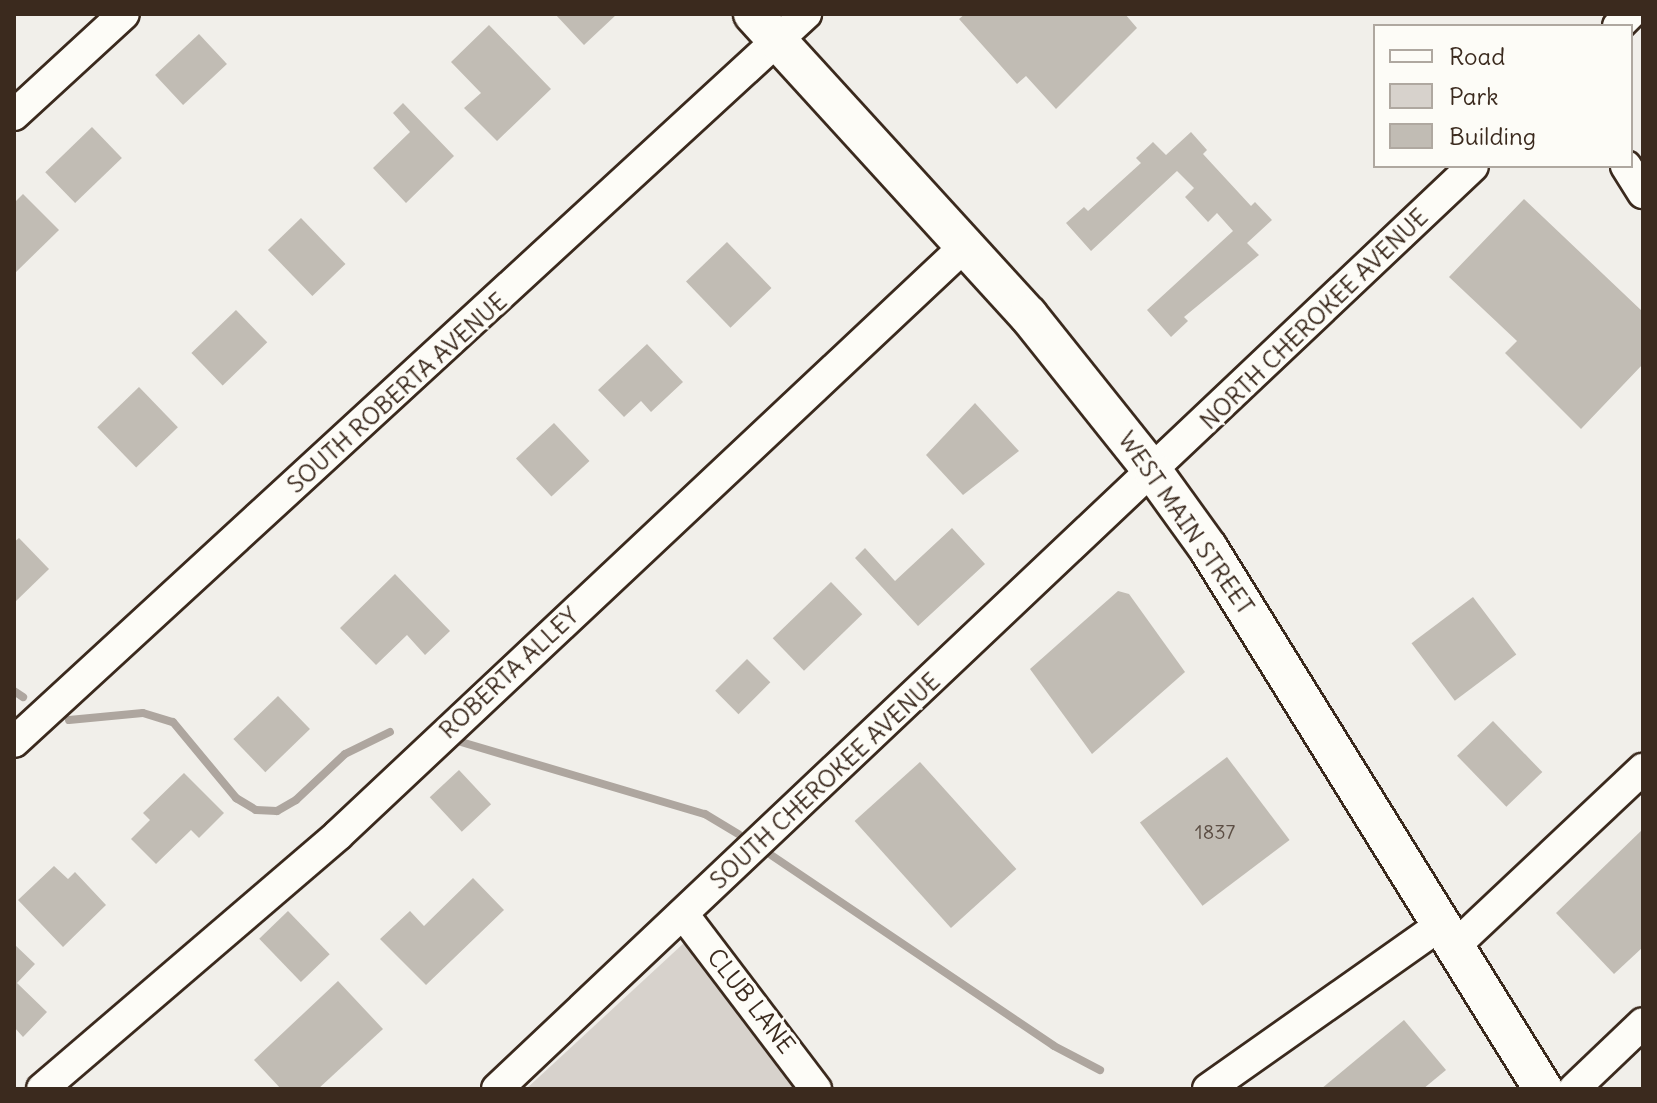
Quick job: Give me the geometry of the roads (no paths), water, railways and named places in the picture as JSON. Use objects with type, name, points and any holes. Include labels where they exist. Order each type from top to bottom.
[{"type":"main road","name":"WEST MAIN STREET","points":[[765,27],[1037,326],[1154,473],[1208,548],[1450,934],[1543,1089]]},
{"type":"street","points":[[14,115],[124,14]]},
{"type":"street","name":"SOUTH ROBERTA AVENUE","points":[[14,742],[765,27],[806,14]]},
{"type":"street","name":"NORTH CHEROKEE AVENUE","points":[[1154,473],[1471,168]]},
{"type":"street","points":[[1627,168],[1643,193]]},
{"type":"street","name":"ROBERTA ALLEY","points":[[42,1089],[338,835],[965,246]]},
{"type":"street","name":"SOUTH CHEROKEE AVENUE","points":[[497,1089],[1154,473]]},
{"type":"street","points":[[1208,1089],[1450,934],[1643,769]]},
{"type":"street","name":"CLUB LANE","points":[[683,914],[816,1089]]},
{"type":"street","points":[[1574,1089],[1643,1023]]},
{"type":"waterway","points":[[14,691],[23,697]]},
{"type":"waterway","points":[[69,720],[143,713],[173,722],[236,798],[256,810],[277,811],[296,800],[345,754],[390,732]]},
{"type":"waterway","points":[[451,739],[705,814],[738,834]]},
{"type":"waterway","points":[[771,855],[1054,1046],[1100,1070]]}]
